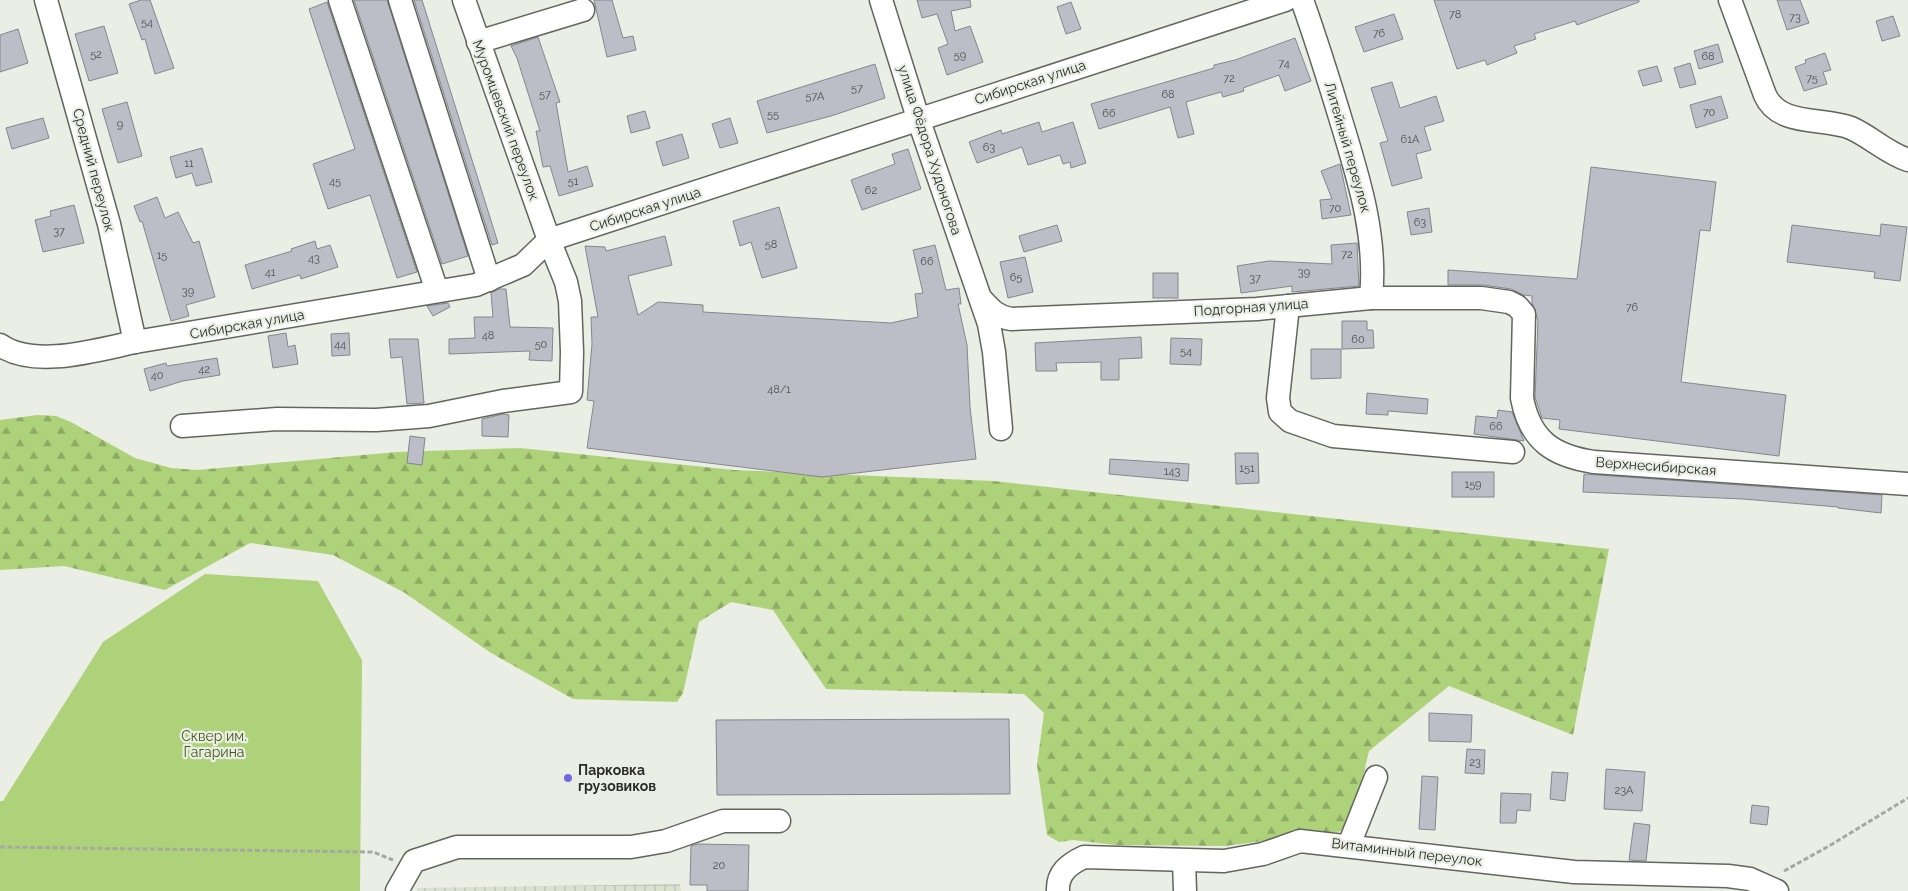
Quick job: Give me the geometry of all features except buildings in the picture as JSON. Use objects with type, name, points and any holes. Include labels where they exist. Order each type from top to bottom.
[{"type":"street","name":"Средний переулок","points":[[46,0],[109,224],[135,342]]},
{"type":"street","points":[[340,0],[438,291]]},
{"type":"street","points":[[400,0],[489,280]]},
{"type":"street","name":"Муромцевский переулок","points":[[182,426],[277,419],[376,420],[429,416],[503,401],[571,392],[570,301],[566,282],[549,240],[464,0]]},
{"type":"street","name":"улица Фёдора Худоногова","points":[[882,0],[918,118],[982,299],[994,352],[1001,429]]},
{"type":"street","name":"Сибирская улица","points":[[0,345],[10,352],[38,356],[80,353],[135,342],[476,285],[523,265],[549,240],[918,118],[1285,0]]},
{"type":"street","name":"Литейный переулок","points":[[1302,0],[1362,190],[1372,242],[1374,272],[1371,298]]},
{"type":"street","points":[[1730,0],[1765,95],[1773,108],[1789,116],[1850,128],[1908,160]]},
{"type":"street","points":[[478,42],[583,10]]},
{"type":"street","name":"Подгорная улица","points":[[982,299],[997,314],[1011,319],[1288,306],[1371,298],[1481,298],[1509,302],[1517,306],[1524,314]]},
{"type":"street","points":[[1288,306],[1278,398],[1280,412],[1290,421],[1333,436],[1513,452]]},
{"type":"street","name":"Верхнесибирская","points":[[1524,314],[1522,398],[1524,411],[1544,442],[1552,450],[1562,455],[1594,462],[1908,484]]},
{"type":"street","points":[[1349,845],[1376,777]]},
{"type":"street","points":[[397,891],[409,867],[417,860],[457,847],[631,847],[666,841],[723,821],[779,820]]},
{"type":"street","name":"Витаминный переулок","points":[[1058,891],[1058,879],[1062,873],[1074,862],[1084,857],[1210,862],[1248,858],[1300,841],[1349,845],[1574,872],[1728,876],[1769,887]]},
{"type":"street","points":[[1184,861],[1185,891]]},
{"type":"path","points":[[1769,887],[1829,846],[1908,798]]},
{"type":"path","points":[[0,847],[373,852],[409,867]]},
{"type":"shaded area","points":[[680,884],[681,891],[417,891],[417,888]]},
{"type":"green space","points":[[37,415],[56,416],[71,422],[135,458],[171,468],[197,470],[397,452],[520,448],[734,470],[994,481],[1609,549],[1573,735],[1449,686],[1369,751],[1354,815],[1343,831],[1225,846],[1116,845],[1073,840],[1059,842],[1047,835],[1037,765],[1044,713],[1024,694],[826,689],[773,610],[731,602],[699,622],[683,693],[677,702],[573,699],[491,653],[405,593],[333,555],[250,543],[165,590],[64,566],[0,570],[0,420]]},
{"type":"green space","name":"Сквер им. Гагарина","points":[[205,574],[318,581],[362,660],[360,891],[0,891],[0,801],[3,801],[103,642]]},
{"type":"place","name":"Парковка грузовиков","points":[[568,778]]}]
